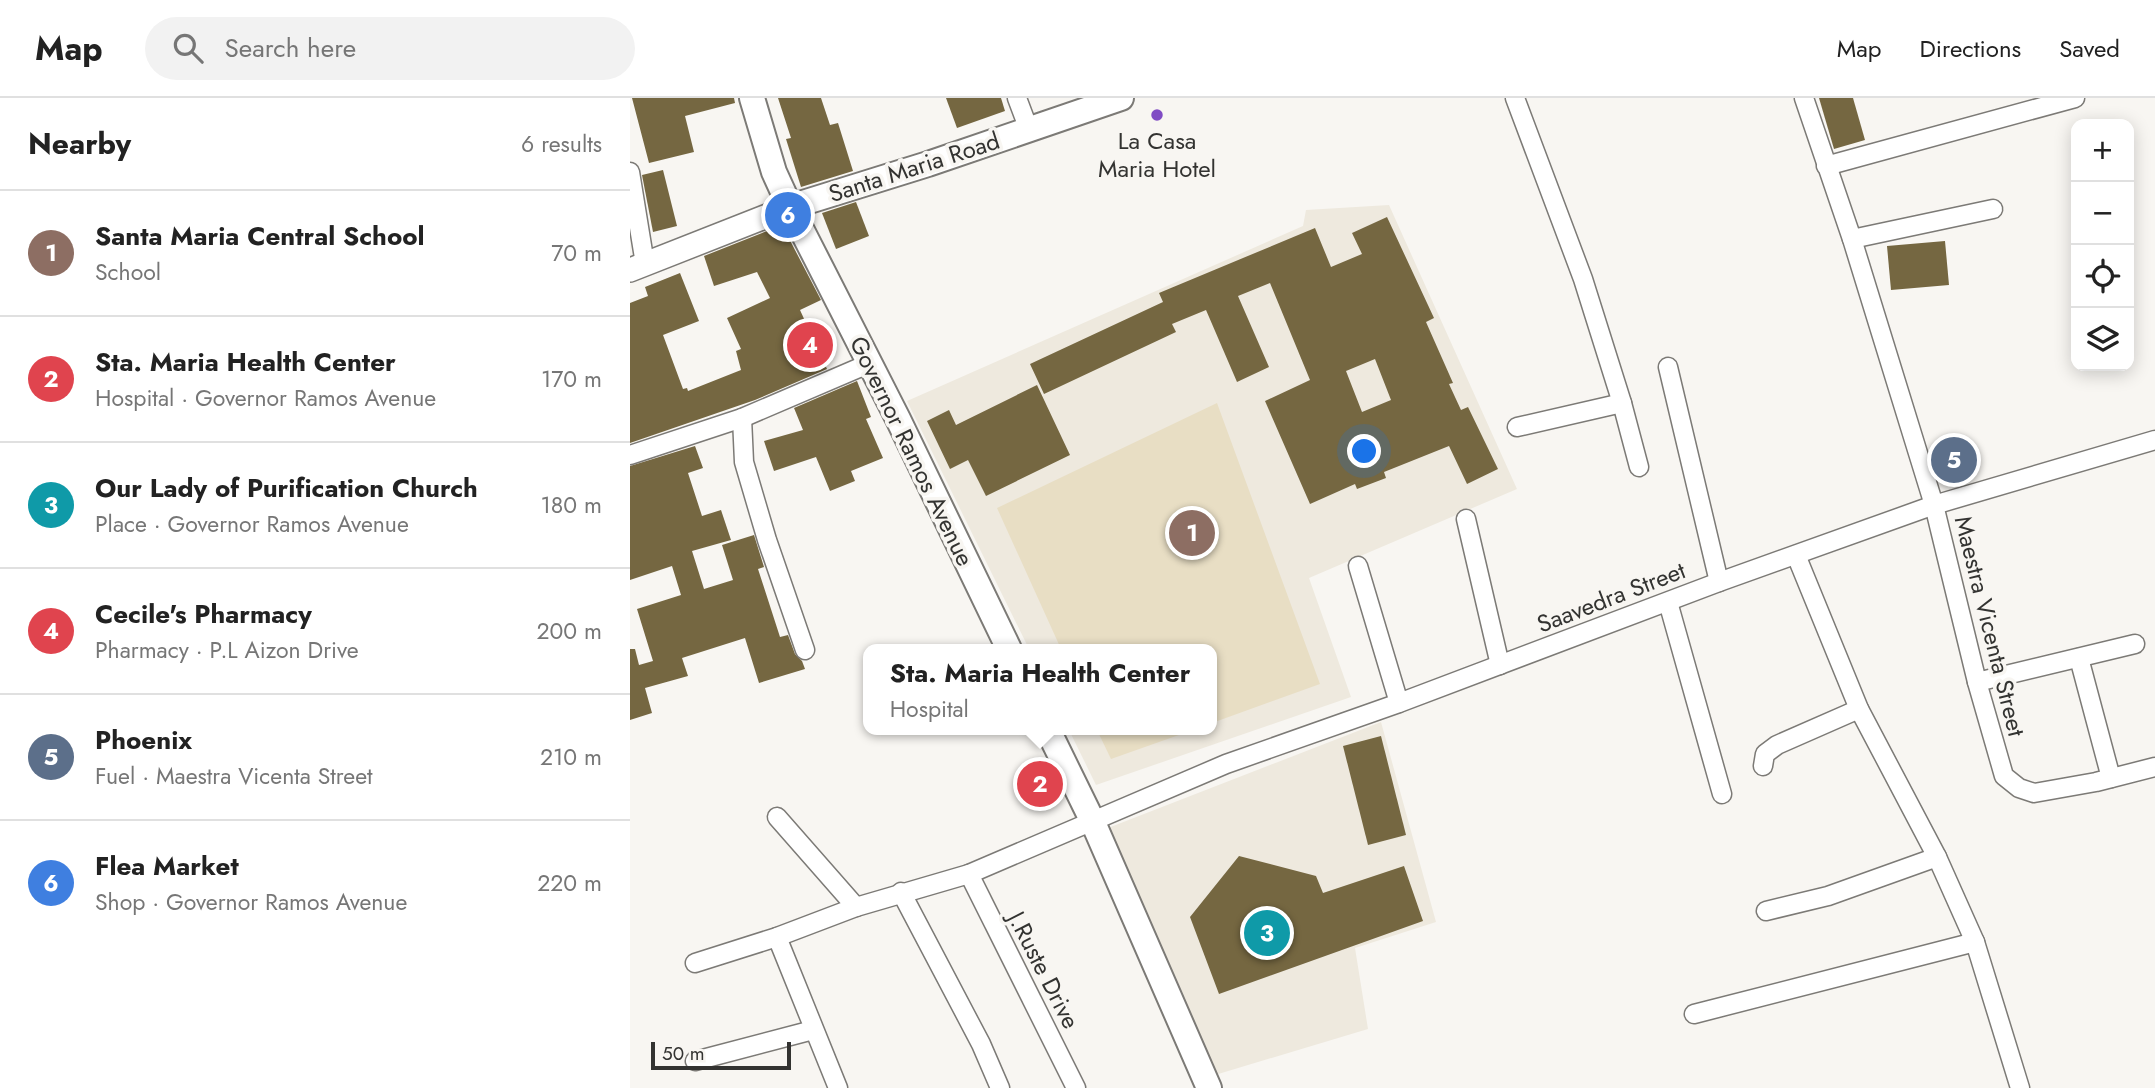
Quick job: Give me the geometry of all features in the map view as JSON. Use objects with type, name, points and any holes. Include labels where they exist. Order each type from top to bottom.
[{"type":"main road","name":"Governor Ramos Avenue","points":[[752,98],[774,172],[790,207],[898,419],[1007,644]]},
{"type":"main road","name":"Santa Maria Road","points":[[790,207],[1121,98]]},
{"type":"main road","points":[[1050,735],[1092,820],[1209,1088]]},
{"type":"street","points":[[1017,98],[1029,130]]},
{"type":"street","points":[[1515,98],[1583,279],[1639,467]]},
{"type":"street","name":"Maestra Vicenta Street","points":[[1804,98],[1852,239],[1934,505],[1977,682],[2004,776],[2019,788],[2034,793],[2155,767]]},
{"type":"street","points":[[1826,166],[2075,98]]},
{"type":"street","points":[[630,172],[637,267]]},
{"type":"street","name":"Santa Maria Road","points":[[637,267],[790,207]]},
{"type":"street","points":[[1852,239],[1993,209]]},
{"type":"street","points":[[630,455],[742,418],[868,364]]},
{"type":"street","points":[[1668,367],[1719,582]]},
{"type":"street","points":[[1517,427],[1622,403]]},
{"type":"street","points":[[742,418],[744,463],[805,650]]},
{"type":"street","name":"Saavedra Street","points":[[695,963],[901,892],[968,874],[1226,764],[1399,703],[1719,582],[1934,505],[2155,440]]},
{"type":"street","points":[[1466,519],[1500,665]]},
{"type":"street","points":[[1796,555],[1859,709],[1937,857],[1975,942],[2020,1088]]},
{"type":"street","points":[[1358,566],[1399,703]]},
{"type":"street","points":[[1668,602],[1721,794]]},
{"type":"street","points":[[1977,682],[2135,644]]},
{"type":"street","points":[[2079,658],[2111,778]]},
{"type":"street","points":[[1763,766],[1765,754],[1777,745],[1859,709]]},
{"type":"street","points":[[777,817],[856,907]]},
{"type":"street","points":[[1766,911],[1828,896],[1937,857]]},
{"type":"street","name":"J.Ruste Drive","points":[[968,874],[1076,1088]]},
{"type":"street","points":[[901,892],[981,1044],[1000,1088]]},
{"type":"street","points":[[776,937],[838,1088]]},
{"type":"street","points":[[1695,1014],[1975,942]]},
{"type":"street","points":[[695,1061],[813,1030]]},
{"type":"shaded area","points":[[1389,205],[1517,489],[1309,578],[1351,697],[1096,785],[1071,735],[1217,735],[1217,644],[1027,644],[907,401],[1303,226],[1306,210]]},
{"type":"shaded area","points":[[1217,403],[1320,684],[1217,721],[1217,644],[1059,644],[997,508]]},
{"type":"shaded area","points":[[1381,722],[1436,922],[1355,948],[1368,1029],[1215,1075],[1108,828]]},
{"type":"shaded area","points":[[1099,735],[1179,735],[1111,759]]},
{"type":"building","points":[[632,98],[734,98],[735,103],[685,116],[694,152],[649,163]]},
{"type":"building","points":[[778,98],[821,98],[830,125],[838,123],[853,171],[801,187],[786,139],[791,138]]},
{"type":"building","points":[[946,98],[1001,98],[1005,111],[957,128]]},
{"type":"building","points":[[1819,98],[1853,98],[1865,140],[1834,149]]},
{"type":"building","points":[[663,170],[677,226],[653,232],[642,175]]},
{"type":"building","points":[[856,202],[869,236],[836,249],[822,213]]},
{"type":"building","points":[[1387,217],[1434,318],[1426,322],[1453,383],[1449,384],[1461,410],[1468,407],[1498,469],[1467,484],[1449,446],[1384,472],[1386,478],[1357,489],[1355,484],[1310,504],[1265,401],[1310,380],[1270,283],[1238,296],[1269,367],[1237,382],[1206,310],[1172,324],[1176,332],[1044,394],[1030,364],[1163,302],[1159,293],[1315,228],[1331,267],[1362,254],[1352,233]],"holes":[[[1375,359],[1391,400],[1362,412],[1346,371]]]},
{"type":"building","points":[[782,225],[821,300],[800,310],[827,369],[755,400],[630,443],[630,303],[648,296],[645,287],[680,273],[699,321],[663,335],[683,389],[687,388],[688,391],[741,370],[736,351],[741,349],[727,318],[770,298],[757,272],[714,286],[704,256]]},
{"type":"building","points":[[1945,241],[1949,285],[1891,290],[1887,246]]},
{"type":"building","points":[[857,381],[871,417],[866,419],[883,458],[851,471],[855,481],[830,491],[816,457],[774,471],[764,441],[803,430],[794,408]]},
{"type":"building","points":[[1037,385],[1070,455],[986,496],[968,460],[950,469],[927,421],[949,410],[956,425]]},
{"type":"building","points":[[695,446],[703,468],[688,473],[702,516],[721,510],[731,540],[692,551],[704,589],[733,580],[722,545],[754,535],[764,567],[758,569],[780,637],[788,635],[795,654],[805,669],[759,683],[745,638],[682,658],[688,676],[645,688],[652,713],[630,720],[630,649],[635,649],[639,665],[653,661],[637,609],[681,595],[672,566],[630,580],[630,466]]},
{"type":"building","points":[[1964,446],[1970,468],[1944,475],[1938,452]]},
{"type":"building","points":[[1381,736],[1406,835],[1368,845],[1343,746]]},
{"type":"building","points":[[1239,856],[1316,876],[1323,893],[1404,866],[1423,921],[1219,994],[1190,917]]},
{"type":"place","name":"La Casa Maria Hotel","points":[[1157,115]]},
{"type":"place","name":"Flea Market","points":[[788,215]]},
{"type":"place","name":"Cecile's Pharmacy","points":[[810,345]]},
{"type":"place","name":"Phoenix","points":[[1954,460]]},
{"type":"place","name":"Santa Maria Central School","points":[[1192,533]]},
{"type":"place","name":"Sta. Maria Health Center","points":[[1040,784]]},
{"type":"place","name":"Our Lady of Purification Church","points":[[1267,933]]}]
